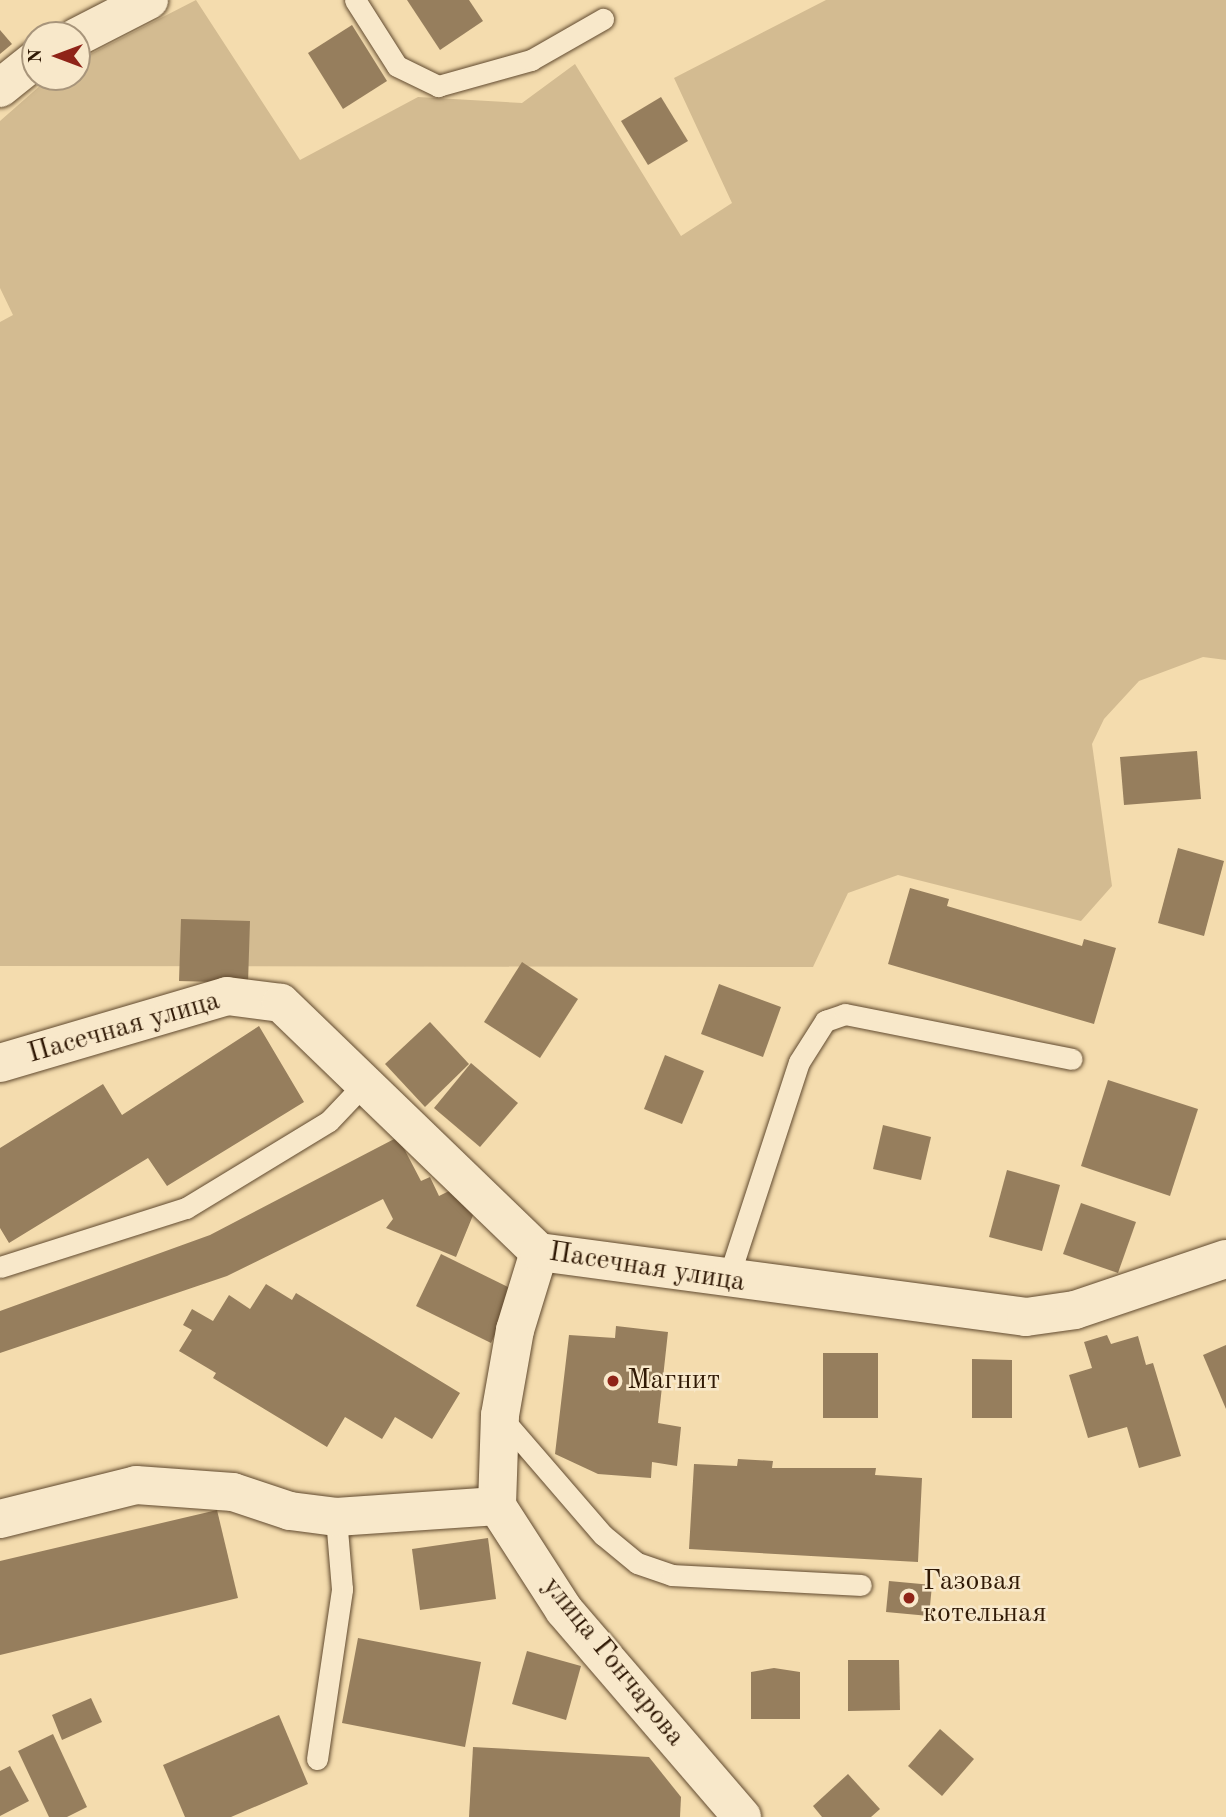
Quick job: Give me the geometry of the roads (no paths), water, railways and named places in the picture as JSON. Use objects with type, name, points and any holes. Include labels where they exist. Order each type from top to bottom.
[{"type":"street","points":[[91,30],[149,0]]},
{"type":"street","points":[[0,88],[21,72]]},
{"type":"street","name":"Пасечная улица","points":[[0,1063],[227,996],[281,1003],[539,1252],[727,1282],[1026,1317],[1075,1310],[1226,1259]]},
{"type":"street","points":[[0,1519],[136,1485],[233,1492],[290,1511],[336,1517],[497,1506],[500,1415],[514,1330],[539,1252]]},
{"type":"street","name":"улица Гончарова","points":[[497,1506],[564,1610],[743,1817]]},
{"type":"lane","points":[[355,0],[397,66],[438,86],[531,60],[603,19]]},
{"type":"lane","points":[[727,1282],[799,1062],[825,1021],[845,1014],[1072,1059]]},
{"type":"lane","points":[[0,1267],[186,1208],[329,1121],[363,1085]]},
{"type":"lane","points":[[500,1415],[603,1535],[637,1563],[672,1575],[861,1585]]},
{"type":"lane","points":[[317,1759],[342,1589],[336,1517]]},
{"type":"place","name":"Магнит","points":[[613,1381]]},
{"type":"place","name":"Газовая котельная","points":[[909,1598]]}]
